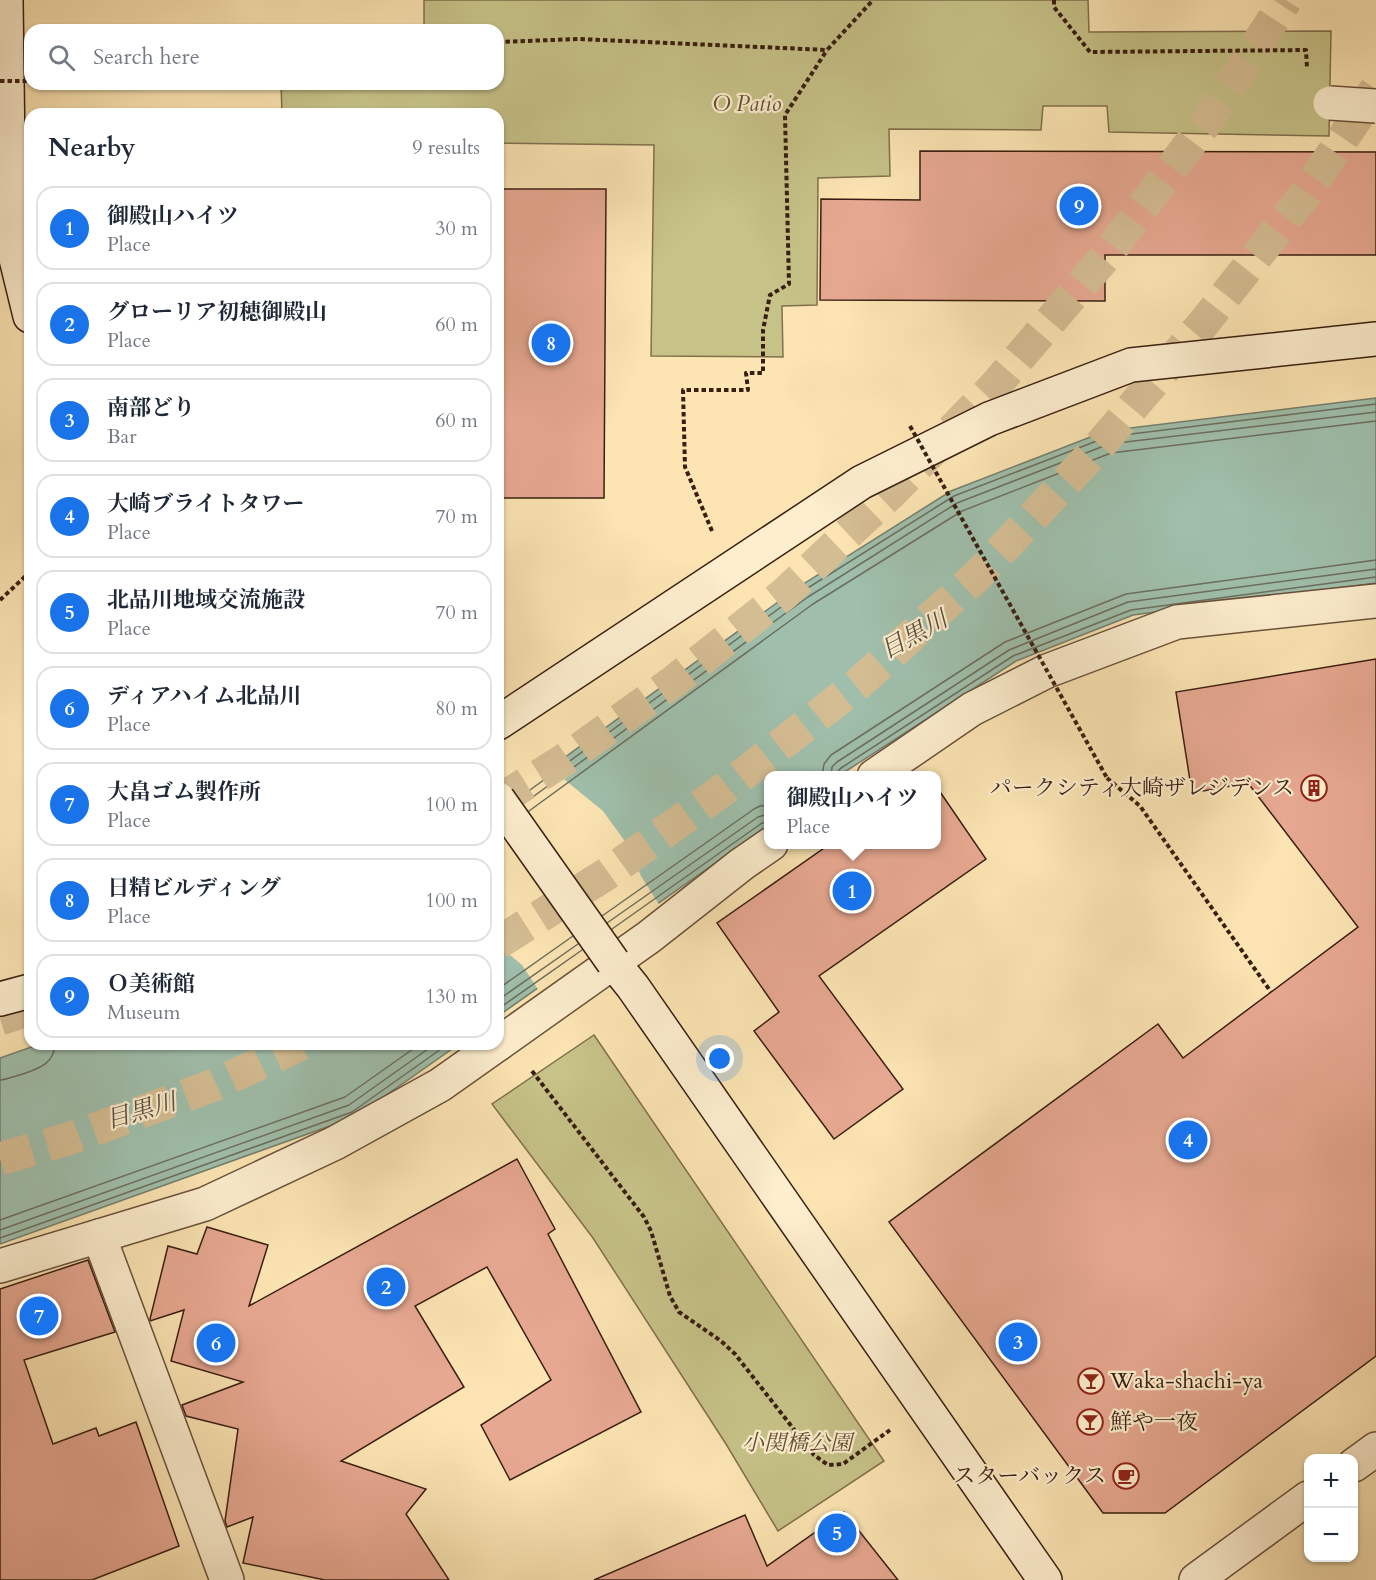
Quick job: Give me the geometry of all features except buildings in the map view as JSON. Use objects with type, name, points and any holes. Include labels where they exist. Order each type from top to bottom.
[{"type":"street","points":[[6,0],[9,230],[24,291]]},
{"type":"street","points":[[1330,103],[1376,106]]},
{"type":"street","points":[[504,719],[862,482],[989,419],[1131,365],[1376,339]]},
{"type":"street","points":[[881,771],[972,709],[1047,671],[1177,622],[1376,601]]},
{"type":"street","points":[[504,808],[633,987],[1045,1580]]},
{"type":"street","points":[[504,1040],[649,937],[764,849]]},
{"type":"street","points":[[0,999],[24,993]]},
{"type":"street","points":[[0,1266],[205,1204],[335,1143],[440,1085],[490,1050]]},
{"type":"street","points":[[99,1236],[227,1580]]},
{"type":"street","points":[[1358,1462],[1376,1449]]},
{"type":"street","points":[[1196,1580],[1304,1501]]},
{"type":"path","points":[[714,536],[685,467],[683,390],[748,390],[746,373],[764,374],[763,330],[770,295],[789,284],[785,115],[827,50],[873,0]]},
{"type":"path","points":[[1054,0],[1054,7],[1090,52],[1306,50],[1309,97],[1330,103]]},
{"type":"path","points":[[504,42],[579,39],[827,50]]},
{"type":"path","points":[[0,81],[24,81]]},
{"type":"path","points":[[910,426],[1107,778],[1140,806],[1271,992]]},
{"type":"path","points":[[0,600],[24,578]]},
{"type":"path","points":[[528,1067],[644,1217],[651,1231],[670,1296],[679,1312],[721,1341],[735,1354],[813,1455],[828,1465],[843,1464],[891,1428]]},
{"type":"green space","name":"O Patio","points":[[424,0],[1088,0],[1089,32],[1331,31],[1329,136],[1109,132],[1107,106],[1043,106],[1041,130],[889,129],[890,176],[818,178],[817,305],[782,306],[783,357],[651,356],[654,145],[504,143],[504,108],[282,108],[281,90],[504,90],[504,24],[424,24]]},
{"type":"green space","name":"小関橋公園","points":[[594,1035],[884,1461],[778,1531],[726,1444],[593,1238],[492,1104]]},
{"type":"water","name":"目黒川","points":[[1376,398],[1376,583],[1133,615],[1016,661],[846,771],[764,771],[764,829],[504,1012],[504,802],[800,586],[951,491],[1106,431]]},
{"type":"water","name":"目黒川","points":[[24,1050],[450,1050],[355,1117],[0,1244],[0,1058]]},
{"type":"pier","points":[[551,763],[565,780],[603,811],[624,840],[641,876],[660,906],[539,991],[522,965],[504,950],[504,798]]},
{"type":"tunnel","points":[[504,797],[564,760],[673,682],[784,594],[893,491],[995,386],[1105,257],[1210,117],[1286,0]]},
{"type":"tunnel","points":[[504,939],[605,875],[727,787],[857,685],[977,576],[1095,451],[1203,324],[1304,196],[1376,89]]},
{"type":"tunnel","points":[[0,1019],[24,1011]]},
{"type":"tunnel","points":[[0,1159],[71,1138],[214,1085],[288,1050]]},
{"type":"place","name":"Ｏ美術館","points":[[1079,206]]},
{"type":"place","name":"日精ビルディング","points":[[551,343]]},
{"type":"place","name":"パークシティ大崎ザレジデンス","points":[[1314,788]]},
{"type":"place","name":"御殿山ハイツ","points":[[852,891]]},
{"type":"place","name":"大崎ブライトタワー","points":[[1188,1140]]},
{"type":"place","name":"グローリア初穂御殿山","points":[[386,1287]]},
{"type":"place","name":"大畠ゴム製作所","points":[[39,1316]]},
{"type":"place","name":"南部どり","points":[[1018,1342]]},
{"type":"place","name":"ディアハイム北品川","points":[[216,1343]]},
{"type":"place","name":"Waka-shachi-ya","points":[[1091,1381]]},
{"type":"place","name":"鮮や一夜","points":[[1090,1422]]},
{"type":"place","name":"スターバックス","points":[[1126,1476]]},
{"type":"place","name":"北品川地域交流施設","points":[[837,1533]]}]
